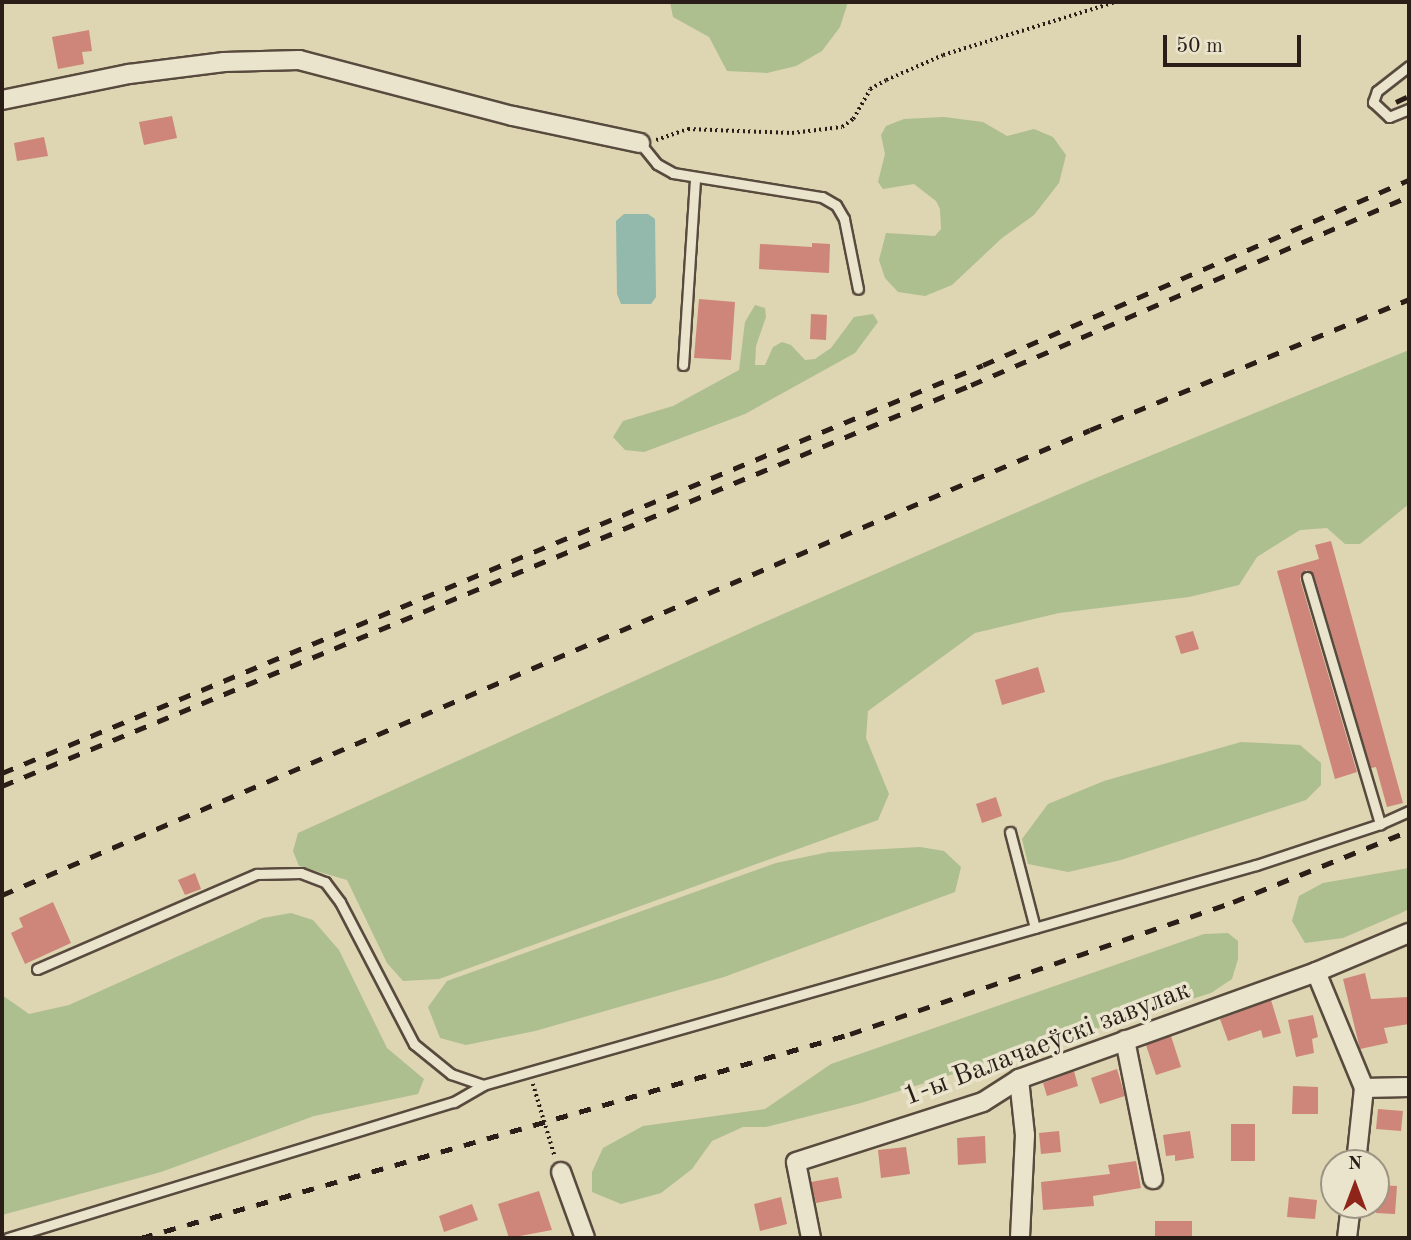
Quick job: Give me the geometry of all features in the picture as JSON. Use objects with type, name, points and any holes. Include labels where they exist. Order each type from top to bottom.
[{"type":"street","points":[[2,100],[129,74],[224,62],[275,59],[323,64],[513,116],[640,143]]},
{"type":"street","name":"1-ы Валачаеўскі завулак","points":[[811,1238],[796,1162],[983,1102],[1019,1079],[1316,972],[1409,933]]},
{"type":"street","points":[[1316,972],[1364,1088],[1357,1149]]},
{"type":"street","points":[[1125,1040],[1153,1179]]},
{"type":"street","points":[[1019,1079],[1025,1135],[1020,1238]]},
{"type":"street","points":[[1364,1088],[1409,1087]]},
{"type":"street","points":[[561,1172],[585,1238]]},
{"type":"street","points":[[1347,1238],[1349,1219]]},
{"type":"lane","points":[[1409,66],[1377,91],[1373,102],[1389,117],[1409,109]]},
{"type":"lane","points":[[640,143],[657,164],[673,173],[822,197],[836,205],[844,219],[858,289]]},
{"type":"lane","points":[[683,365],[695,177]]},
{"type":"lane","points":[[1307,577],[1380,824]]},
{"type":"lane","points":[[8,1238],[454,1102],[483,1085],[531,1075],[1256,865],[1380,824],[1409,811]]},
{"type":"lane","points":[[1010,832],[1035,928]]},
{"type":"lane","points":[[37,969],[257,874],[301,873],[325,883],[340,902],[414,1044],[451,1074],[483,1085]]},
{"type":"path","points":[[640,143],[688,128],[792,134],[842,127],[853,119],[870,89],[886,80],[943,55],[1115,2]]},
{"type":"path","points":[[531,1075],[541,1122],[561,1172]]},
{"type":"green space","points":[[670,2],[848,2],[840,27],[822,51],[796,66],[767,73],[727,71],[709,37],[673,17]]},
{"type":"green space","points":[[944,117],[983,122],[1007,136],[1034,129],[1053,137],[1066,155],[1059,183],[1034,215],[1002,238],[952,285],[925,296],[898,292],[885,278],[879,260],[886,233],[935,236],[941,229],[940,209],[936,201],[914,184],[883,189],[878,182],[885,154],[881,135],[886,126],[904,119]]},
{"type":"green space","points":[[755,305],[765,308],[766,317],[756,346],[755,365],[765,365],[773,347],[782,342],[791,345],[805,360],[815,359],[831,348],[854,317],[873,314],[878,322],[855,353],[745,414],[644,452],[625,450],[613,437],[623,421],[673,406],[739,370],[745,322]]},
{"type":"green space","points":[[1409,350],[1409,504],[1360,544],[1345,544],[1327,528],[1300,530],[1257,557],[1239,585],[1189,597],[1059,613],[975,633],[868,711],[866,738],[889,794],[878,820],[439,979],[403,981],[387,963],[347,880],[299,866],[293,851],[298,833],[758,625],[1091,480]]},
{"type":"green space","points":[[1241,742],[1300,745],[1321,763],[1321,785],[1306,800],[1121,860],[1068,872],[1028,864],[1022,839],[1048,804],[1104,781]]},
{"type":"green space","points":[[920,847],[944,851],[961,867],[955,892],[724,977],[535,1031],[466,1045],[440,1038],[428,1007],[447,981],[776,863],[829,852]]},
{"type":"green space","points":[[1409,868],[1409,909],[1399,914],[1343,938],[1305,943],[1292,921],[1299,896],[1323,883]]},
{"type":"green space","points":[[291,913],[313,920],[339,950],[387,1048],[424,1079],[418,1094],[314,1116],[161,1172],[2,1215],[2,995],[29,1014],[69,1005],[263,918]]},
{"type":"green space","points":[[1228,933],[1238,941],[1238,959],[1232,979],[1211,993],[861,1103],[766,1127],[743,1127],[712,1141],[692,1169],[661,1193],[621,1204],[592,1192],[592,1172],[603,1148],[643,1126],[765,1109],[831,1064],[1204,934]]},
{"type":"water","points":[[624,214],[648,214],[655,219],[656,297],[651,304],[621,304],[617,294],[616,221]]},
{"type":"building","points":[[89,30],[92,51],[82,52],[84,64],[58,69],[52,37]]},
{"type":"building","points":[[172,116],[177,138],[144,145],[139,122]]},
{"type":"building","points":[[44,137],[48,156],[17,161],[14,143]]},
{"type":"building","points":[[812,243],[830,244],[829,273],[759,269],[760,244],[812,247]]},
{"type":"building","points":[[699,299],[735,302],[731,360],[694,358]]},
{"type":"building","points":[[811,314],[827,315],[826,340],[810,339]]},
{"type":"building","points":[[1331,541],[1403,803],[1387,807],[1376,767],[1371,768],[1314,575],[1306,570],[1300,579],[1357,772],[1335,779],[1277,571],[1319,559],[1315,545]]},
{"type":"building","points":[[1193,631],[1199,649],[1181,654],[1175,636]]},
{"type":"building","points":[[1038,667],[1045,692],[1002,705],[995,680]]},
{"type":"building","points":[[996,797],[1002,816],[982,823],[976,804]]},
{"type":"building","points":[[195,873],[201,889],[185,895],[178,880]]},
{"type":"building","points":[[53,902],[71,943],[25,964],[11,933],[23,927],[19,918]]},
{"type":"building","points":[[1365,973],[1371,999],[1409,997],[1409,1024],[1384,1028],[1388,1043],[1360,1049],[1343,979]]},
{"type":"building","points":[[1271,1000],[1281,1033],[1263,1038],[1261,1030],[1228,1041],[1220,1019]]},
{"type":"building","points":[[1313,1015],[1318,1037],[1312,1039],[1314,1053],[1296,1057],[1288,1020]]},
{"type":"building","points":[[1171,1036],[1181,1067],[1156,1075],[1146,1045]]},
{"type":"building","points":[[1117,1069],[1125,1096],[1100,1104],[1091,1078]]},
{"type":"building","points":[[1074,1071],[1078,1086],[1047,1096],[1043,1083]]},
{"type":"building","points":[[1293,1086],[1318,1087],[1318,1114],[1292,1114]]},
{"type":"building","points":[[1378,1109],[1403,1111],[1401,1131],[1376,1129]]},
{"type":"building","points":[[1231,1124],[1255,1124],[1255,1161],[1231,1161]]},
{"type":"building","points":[[1059,1131],[1061,1152],[1041,1154],[1039,1133]]},
{"type":"building","points":[[1190,1131],[1194,1158],[1175,1161],[1175,1155],[1166,1156],[1163,1135]]},
{"type":"building","points":[[985,1136],[986,1163],[958,1165],[957,1138]]},
{"type":"building","points":[[906,1147],[910,1174],[881,1178],[878,1150]]},
{"type":"building","points":[[1136,1161],[1141,1188],[1093,1196],[1094,1206],[1043,1210],[1041,1182],[1110,1174],[1108,1165]]},
{"type":"building","points":[[838,1177],[842,1198],[816,1203],[811,1182]]},
{"type":"building","points":[[1390,1186],[1397,1186],[1395,1214],[1390,1214]]},
{"type":"building","points":[[539,1191],[552,1230],[509,1238],[498,1204]]},
{"type":"building","points":[[781,1197],[787,1224],[760,1231],[754,1204]]},
{"type":"building","points":[[1289,1197],[1317,1200],[1315,1219],[1287,1217]]},
{"type":"building","points":[[472,1204],[478,1220],[444,1232],[439,1216]]},
{"type":"building","points":[[1155,1221],[1192,1221],[1192,1238],[1155,1238]]},
{"type":"railway","points":[[1396,102],[1409,96]]},
{"type":"railway","points":[[2,773],[983,365],[1409,180]]},
{"type":"railway","points":[[2,786],[971,385],[1409,196]]},
{"type":"railway","points":[[2,895],[1090,430],[1409,299]]},
{"type":"railway","points":[[141,1238],[850,1034],[1233,902],[1409,831]]}]
